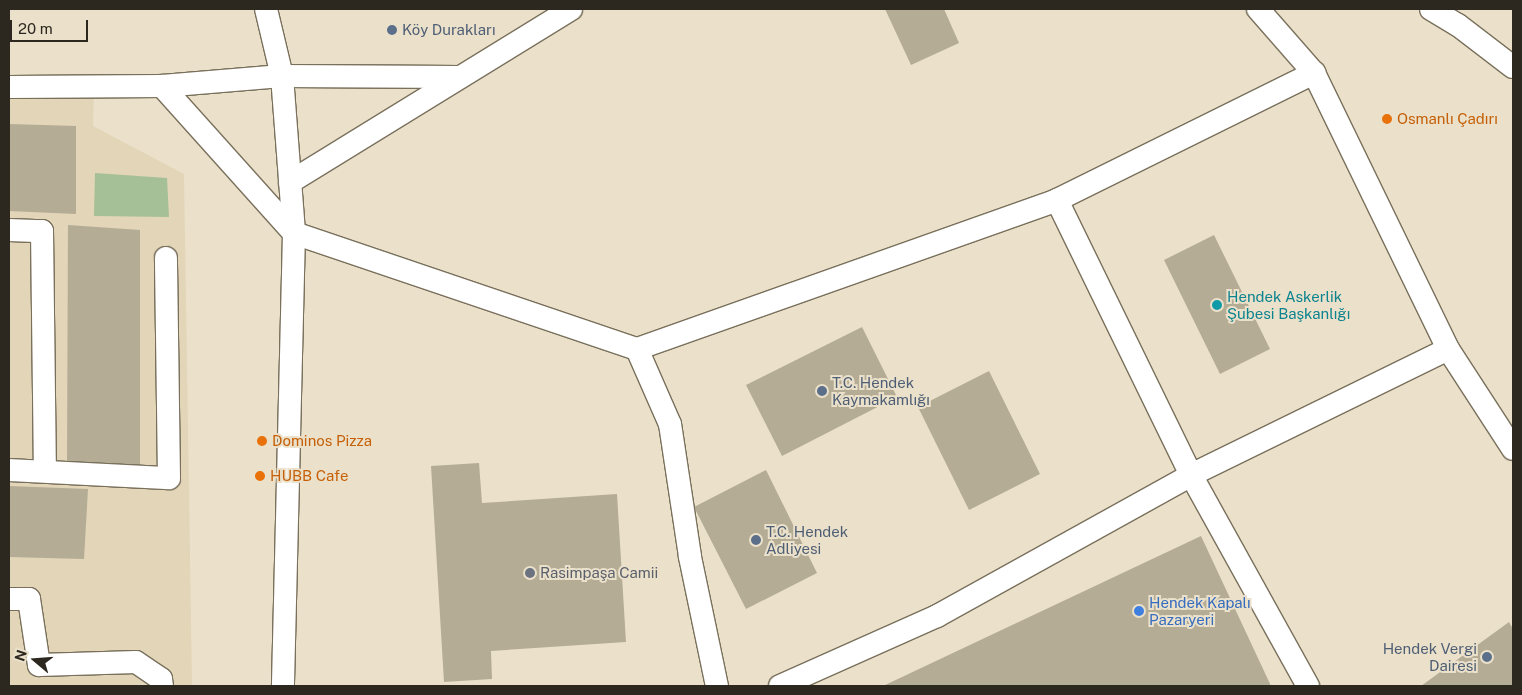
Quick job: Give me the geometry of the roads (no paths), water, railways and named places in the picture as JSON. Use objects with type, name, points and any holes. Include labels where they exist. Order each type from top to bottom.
[{"type":"street","points":[[266,9],[282,76],[294,233],[283,686]]},
{"type":"street","points":[[290,182],[571,9]]},
{"type":"street","points":[[1258,9],[1314,74],[1448,349],[1513,449]]},
{"type":"street","points":[[1431,9],[1458,25],[1513,68]]},
{"type":"street","points":[[162,86],[294,233],[638,349],[1057,200],[1314,74]]},
{"type":"street","points":[[9,87],[162,86],[282,76],[460,77]]},
{"type":"street","points":[[1057,200],[1191,475],[1308,686]]},
{"type":"street","points":[[9,230],[42,231],[45,471]]},
{"type":"street","points":[[9,470],[169,478],[166,258]]},
{"type":"street","points":[[638,349],[670,424],[690,557],[717,686]]},
{"type":"street","points":[[780,686],[937,616],[1191,475],[1448,349]]},
{"type":"street","points":[[9,599],[29,598],[39,665],[136,662],[161,679],[162,686]]},
{"type":"place","name":"Köy Durakları","points":[[392,30]]},
{"type":"place","name":"Osmanlı Çadırı","points":[[1387,119]]},
{"type":"place","name":"Hendek Askerlik Şubesi Başkanlığı","points":[[1217,305]]},
{"type":"place","name":"T.C. Hendek Kaymakamlığı","points":[[822,391]]},
{"type":"place","name":"Dominos Pizza","points":[[262,441]]},
{"type":"place","name":"HUBB Cafe","points":[[260,476]]},
{"type":"place","name":"T.C. Hendek Adliyesi","points":[[756,540]]},
{"type":"place","name":"Rasimpaşa Camii","points":[[530,573]]},
{"type":"place","name":"Hendek Kapalı Pazaryeri","points":[[1139,611]]},
{"type":"place","name":"Hendek Vergi Dairesi","points":[[1487,657]]}]
